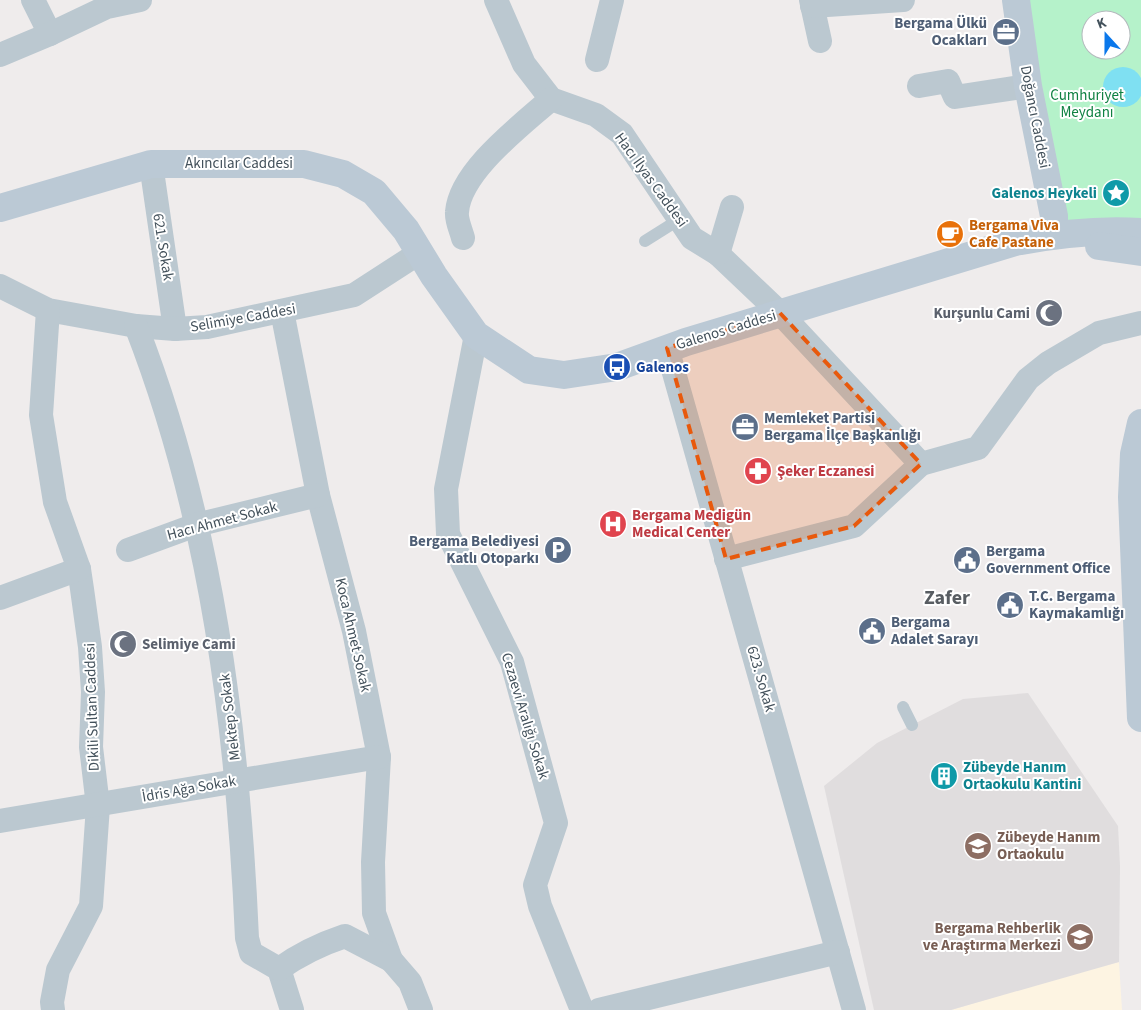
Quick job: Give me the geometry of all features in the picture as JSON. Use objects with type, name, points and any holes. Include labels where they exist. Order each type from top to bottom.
[{"type":"main road","name":"Doğancı Caddesi","points":[[1016,0],[1028,86],[1054,216],[1054,235]]},
{"type":"main road","name":"Akıncılar Caddesi","points":[[0,208],[151,164],[304,164],[343,174],[374,192],[406,230],[426,265]]},
{"type":"main road","name":"Galenos Caddesi","points":[[426,265],[476,335],[529,370],[564,375],[617,367],[667,348],[1015,242],[1054,235],[1118,230],[1141,232]]},
{"type":"main road","name":"Galenos Caddesi","points":[[1054,235],[1078,243],[1141,252]]},
{"type":"main road","points":[[1141,423],[1134,454],[1137,497],[1141,718]]},
{"type":"street","points":[[33,0],[50,34]]},
{"type":"street","points":[[0,55],[107,7],[140,0]]},
{"type":"street","points":[[463,238],[457,214],[460,196],[484,160],[551,98],[524,64],[496,0]]},
{"type":"street","points":[[597,60],[612,0]]},
{"type":"street","points":[[820,41],[812,3],[903,0]]},
{"type":"street","points":[[919,86],[948,82],[955,97],[1028,86]]},
{"type":"street","name":"Hacı İlyas Caddesi","points":[[551,98],[596,115],[622,134],[692,238],[718,254],[780,313],[921,464]]},
{"type":"street","name":"621. Sokak","points":[[151,164],[175,329]]},
{"type":"street","points":[[718,254],[732,207]]},
{"type":"street","name":"Selimiye Caddesi","points":[[0,286],[48,310],[136,326],[175,329],[207,327],[354,295],[426,265]]},
{"type":"street","name":"Dikili Sultan Caddesi","points":[[48,310],[42,415],[55,502],[79,569],[94,692],[91,747],[98,806],[92,906],[58,970],[52,1002],[54,1010]]},
{"type":"street","name":"Koca Ahmet Sokak","points":[[282,311],[318,495],[354,631],[378,757],[373,862],[374,913],[391,960]]},
{"type":"street","points":[[726,559],[854,526],[921,464],[978,448],[1028,379],[1048,363],[1099,333],[1141,323]]},
{"type":"street","name":"Mektep Sokak","points":[[136,326],[158,382],[196,525],[223,656],[237,781],[247,938],[251,953],[279,969]]},
{"type":"street","name":"Cezaevi Aralığı Sokak","points":[[476,335],[474,357],[468,374],[446,489],[448,534],[512,662],[556,823],[535,885],[540,906],[582,1010]]},
{"type":"street","name":"623. Sokak","points":[[667,348],[854,1010]]},
{"type":"street","name":"Hacı Ahmet Sokak","points":[[128,550],[196,525],[318,495]]},
{"type":"street","points":[[0,598],[79,569]]},
{"type":"street","name":"İdris Ağa Sokak","points":[[0,821],[98,806],[378,757]]},
{"type":"street","points":[[292,1010],[279,969],[316,947],[345,936],[391,960],[410,982],[421,1010]]},
{"type":"street","points":[[599,1010],[838,952]]},
{"type":"lane","points":[[645,241],[680,219]]},
{"type":"lane","points":[[903,707],[912,725]]},
{"type":"highlighted area","points":[[780,313],[921,464],[854,526],[726,559],[667,348]]},
{"type":"shaded area","name":"Zübeyde Hanım Ortaokulu","points":[[1028,693],[1118,826],[1120,866],[1119,962],[951,1010],[874,1010],[824,786],[877,743],[963,699]]},
{"type":"shaded area","points":[[1119,962],[1122,1010],[951,1010],[1062,977]]},
{"type":"green space","name":"Cumhuriyet Meydanı","points":[[1016,0],[1141,0],[1141,232],[1054,235]]},
{"type":"water","points":[[1123,67],[1137,73],[1143,87],[1137,101],[1123,107],[1109,101],[1103,87],[1109,73]]},
{"type":"place","name":"Bergama Ülkü Ocakları","points":[[1006,32]]},
{"type":"place","name":"Galenos Heykeli","points":[[1116,193]]},
{"type":"place","name":"Bergama Viva Cafe Pastane","points":[[950,234]]},
{"type":"place","name":"Kurşunlu Cami","points":[[1049,313]]},
{"type":"place","name":"Galenos","points":[[617,367]]},
{"type":"place","name":"Memleket Partisi Bergama İlçe Başkanlığı","points":[[745,427]]},
{"type":"place","name":"Şeker Eczanesi","points":[[758,471]]},
{"type":"place","name":"Bergama Medigün Medical Center","points":[[613,524]]},
{"type":"place","name":"Bergama Belediyesi Katlı Otoparkı","points":[[558,550]]},
{"type":"place","name":"Bergama Government Office","points":[[967,560]]},
{"type":"place","name":"T.C. Bergama Kaymakamlığı","points":[[1010,605]]},
{"type":"place","name":"Bergama Adalet Sarayı","points":[[872,631]]},
{"type":"place","name":"Selimiye Cami","points":[[123,644]]},
{"type":"place","name":"Zübeyde Hanım Ortaokulu Kantini","points":[[944,776]]},
{"type":"place","name":"Zübeyde Hanım Ortaokulu","points":[[978,846]]},
{"type":"place","name":"Bergama Rehberlik ve Araştırma Merkezi","points":[[1080,937]]},
{"type":"district","name":"Zafer","points":[[947,598]]}]
